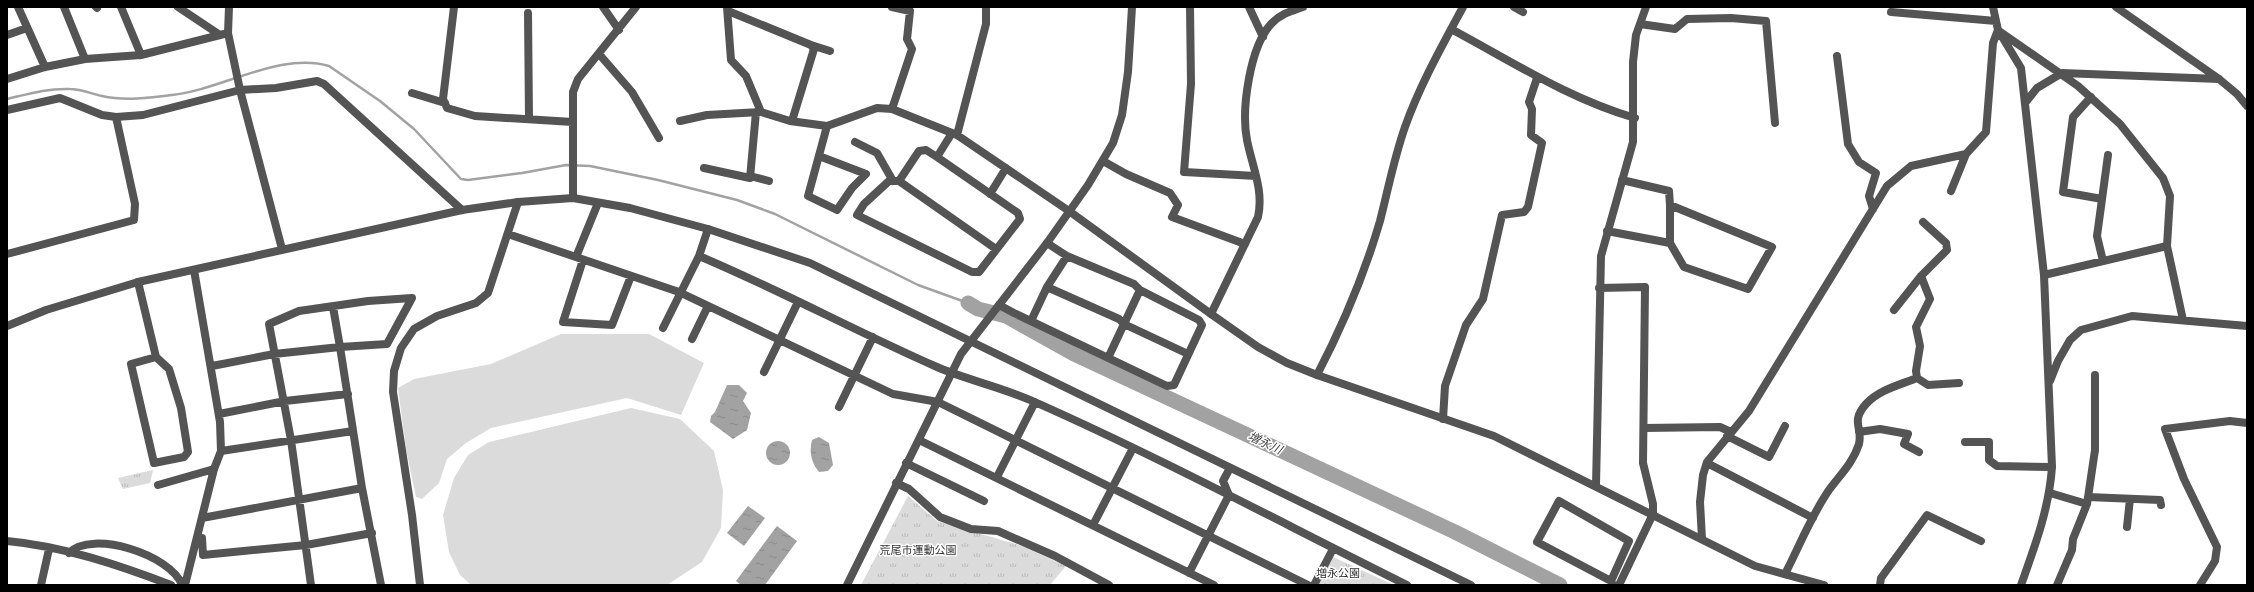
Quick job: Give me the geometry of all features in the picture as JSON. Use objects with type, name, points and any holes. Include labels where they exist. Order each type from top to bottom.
[{"type":"street","points":[[18,7],[45,67]]},
{"type":"street","points":[[64,7],[85,59]]},
{"type":"street","points":[[121,7],[140,55]]},
{"type":"street","points":[[178,7],[224,34]]},
{"type":"street","points":[[229,7],[224,34],[233,55],[239,88],[282,249]]},
{"type":"street","points":[[454,7],[442,99],[447,108],[475,116],[573,122]]},
{"type":"street","points":[[603,7],[618,30]]},
{"type":"street","points":[[573,198],[573,92],[578,79],[636,7]]},
{"type":"street","points":[[892,7],[910,11],[907,39],[912,50],[892,109]]},
{"type":"street","points":[[937,157],[954,134],[986,24],[986,7]]},
{"type":"street","points":[[1126,7],[1131,16]]},
{"type":"street","points":[[847,585],[896,482],[970,342],[1047,243],[1103,161],[1113,143],[1122,115],[1128,72],[1132,7]]},
{"type":"street","points":[[1190,7],[1191,84],[1184,172],[1256,176]]},
{"type":"street","points":[[1249,7],[1263,37]]},
{"type":"street","points":[[1211,314],[1258,217],[1260,207],[1260,194],[1247,139],[1245,100],[1248,81],[1263,37],[1271,24],[1282,15],[1303,7]]},
{"type":"street","points":[[1317,375],[1343,325],[1356,295],[1380,221],[1407,122],[1434,60],[1463,7]]},
{"type":"street","points":[[1514,7],[1523,12]]},
{"type":"street","points":[[1596,485],[1600,256],[1634,142],[1635,118],[1633,62],[1640,24],[1646,7]]},
{"type":"street","points":[[1993,7],[1998,30],[2021,68],[2044,275],[2052,468],[2050,493],[2045,518],[2021,585]]},
{"type":"street","points":[[2116,7],[2219,80],[2237,94],[2247,106]]},
{"type":"street","points":[[750,176],[758,112],[746,76],[731,60],[727,9],[811,45],[830,51]]},
{"type":"street","points":[[1891,12],[1996,21]]},
{"type":"street","points":[[528,13],[529,119]]},
{"type":"street","points":[[1640,24],[1675,29],[1687,20],[1731,18],[1766,21],[1775,123]]},
{"type":"street","points":[[7,35],[27,28]]},
{"type":"street","points":[[1451,29],[1537,78],[1616,112],[1635,118]]},
{"type":"street","points":[[1998,30],[2062,73],[2091,97],[2120,124],[2168,188],[2170,196],[2167,246],[2183,320]]},
{"type":"street","points":[[1951,191],[1966,154],[1986,132],[1994,43],[1998,30]]},
{"type":"street","points":[[7,79],[45,67],[85,59],[140,55],[224,34]]},
{"type":"street","points":[[792,121],[814,49],[811,45]]},
{"type":"street","points":[[599,54],[632,92],[660,138]]},
{"type":"street","points":[[1837,56],[1848,144],[1859,162],[1876,173],[1869,196],[1873,209]]},
{"type":"street","points":[[2025,103],[2037,88],[2062,73],[2219,80]]},
{"type":"street","points":[[1443,419],[1445,386],[1466,325],[1483,299],[1502,215],[1524,212],[1528,207],[1542,143],[1531,136],[1532,109],[1529,102],[1537,78]]},
{"type":"street","points":[[7,110],[60,98],[102,115],[116,117],[143,114],[239,88],[276,88],[316,81],[324,84],[462,210]]},
{"type":"street","points":[[412,93],[445,104]]},
{"type":"street","points":[[2091,97],[2073,117],[2063,192],[2102,199]]},
{"type":"street","points":[[680,121],[707,115],[758,112],[792,121],[827,126],[877,108],[892,109],[954,134],[1069,211],[1258,347],[1287,363],[1317,375],[1494,436],[1596,485],[1755,566],[1824,585]]},
{"type":"street","points":[[7,254],[134,220],[135,204],[116,117]]},
{"type":"street","points":[[819,156],[866,174],[852,188],[837,210],[808,196],[827,126]]},
{"type":"street","points":[[854,142],[877,153],[896,181],[996,249]]},
{"type":"street","points":[[926,150],[1018,213],[1020,219],[979,272],[972,272],[857,215],[864,204],[889,181],[896,181],[919,151],[926,150]]},
{"type":"street","points":[[1702,539],[1700,502],[1703,475],[1707,463],[1749,411],[1887,186],[1911,166],[1966,154]]},
{"type":"street","points":[[2103,261],[2097,236],[2108,155]]},
{"type":"street","points":[[1103,161],[1126,174],[1170,193],[1178,205],[1172,217],[1245,244]]},
{"type":"street","points":[[704,168],[769,181]]},
{"type":"street","points":[[990,194],[1006,168]]},
{"type":"street","points":[[1622,180],[1669,191],[1670,243],[1684,268],[1748,289],[1772,247],[1670,205]]},
{"type":"street","points":[[7,326],[46,310],[138,282],[462,210],[518,202],[573,198],[630,208],[708,229],[810,263],[1471,585]]},
{"type":"street","points":[[420,585],[411,508],[393,392],[394,371],[401,348],[414,330],[437,316],[476,303],[488,293],[518,202]]},
{"type":"street","points":[[598,203],[562,322],[612,325],[631,276]]},
{"type":"street","points":[[1894,310],[1922,276],[1947,250],[1946,243],[1923,222]]},
{"type":"street","points":[[663,328],[699,256],[708,229]]},
{"type":"street","points":[[1607,231],[1670,243]]},
{"type":"street","points":[[508,234],[680,293],[780,339],[893,394],[938,402],[1308,585]]},
{"type":"street","points":[[999,305],[1167,386],[1174,385],[1202,325],[1199,320],[1140,290],[1134,284],[1067,256],[1047,243]]},
{"type":"street","points":[[2044,275],[2167,246]]},
{"type":"street","points":[[699,256],[745,275],[873,337],[953,372],[1035,402],[1229,495],[1333,549],[1407,585]]},
{"type":"street","points":[[1031,321],[1047,287],[1067,256]]},
{"type":"street","points":[[185,585],[214,470],[221,452],[219,414],[212,366],[194,270]]},
{"type":"street","points":[[1922,276],[1930,299],[1916,327],[1920,346],[1916,371],[1917,378],[1928,385],[1959,382]]},
{"type":"street","points":[[138,282],[156,357],[169,369],[181,408],[188,452],[184,457],[154,463],[131,364],[156,357]]},
{"type":"street","points":[[1047,287],[1120,319],[1124,324],[1188,354]]},
{"type":"street","points":[[1599,288],[1645,287],[1644,463],[1653,504],[1653,514],[1619,585]]},
{"type":"street","points":[[1108,358],[1140,290]]},
{"type":"street","points":[[212,366],[274,354],[387,344],[412,298],[368,301],[299,311],[269,324],[274,354],[291,440],[311,585]]},
{"type":"street","points":[[764,372],[798,302]]},
{"type":"street","points":[[692,339],[708,306]]},
{"type":"street","points":[[333,307],[362,488],[381,585]]},
{"type":"street","points":[[2049,384],[2058,360],[2070,340],[2082,330],[2132,316],[2247,326]]},
{"type":"street","points":[[839,407],[873,337]]},
{"type":"street","points":[[2057,585],[2072,550],[2073,539],[2088,500],[2095,450],[2095,375]]},
{"type":"street","points":[[1785,574],[1829,490],[1845,471],[1853,457],[1859,444],[1859,432],[1856,422],[1865,405],[1881,392],[1917,378]]},
{"type":"street","points":[[219,414],[284,401],[348,394]]},
{"type":"street","points":[[997,477],[1035,402]]},
{"type":"street","points":[[2200,585],[2215,561],[2217,547],[2184,479],[2164,429],[2230,421],[2247,423]]},
{"type":"street","points":[[1644,428],[1720,427],[1769,458],[1785,426]]},
{"type":"street","points":[[1859,432],[1880,429],[1908,434],[1904,444],[1919,452]]},
{"type":"street","points":[[221,452],[353,431]]},
{"type":"street","points":[[919,440],[997,477],[1214,585]]},
{"type":"street","points":[[1965,442],[1989,442],[1990,460],[1996,466],[2052,468]]},
{"type":"street","points":[[1093,525],[1133,448]]},
{"type":"street","points":[[906,463],[984,501]]},
{"type":"street","points":[[1707,463],[1813,518]]},
{"type":"street","points":[[1229,495],[1223,481],[1230,468]]},
{"type":"street","points":[[158,486],[214,470]]},
{"type":"street","points":[[896,482],[909,489],[940,517],[971,529],[998,531],[1055,556],[1109,585]]},
{"type":"street","points":[[202,518],[362,488]]},
{"type":"street","points":[[2050,493],[2088,500],[2130,498],[2160,500],[2161,505]]},
{"type":"street","points":[[1189,573],[1207,535],[1229,495]]},
{"type":"street","points":[[2127,527],[2130,498]]},
{"type":"street","points":[[1559,501],[1629,541],[1612,583],[1537,542],[1559,501]]},
{"type":"street","points":[[1880,585],[1881,578],[1927,515],[1981,541]]},
{"type":"street","points":[[197,538],[202,538],[203,555],[306,545],[372,533]]},
{"type":"street","points":[[7,541],[30,543],[49,549],[89,557],[154,582],[171,585]]},
{"type":"street","points":[[69,553],[75,547],[89,544],[132,550],[162,563],[173,572],[182,585]]},
{"type":"street","points":[[41,585],[49,549]]},
{"type":"street","points":[[1314,585],[1333,549]]},
{"type":"green space","points":[[561,334],[649,334],[704,363],[681,415],[627,398],[491,428],[466,443],[447,459],[439,483],[422,499],[416,497],[406,449],[398,388],[414,379],[491,364]]},
{"type":"green space","points":[[631,408],[680,419],[714,451],[723,490],[721,528],[702,562],[667,585],[471,585],[460,575],[449,552],[443,515],[454,478],[468,455],[489,442]]},
{"type":"green space","points":[[153,470],[150,483],[123,489],[118,478]]},
{"type":"green space","name":"荒尾市運動公園","points":[[908,496],[937,521],[1022,546],[1066,566],[1050,585],[861,585]]},
{"type":"green space","name":"増永公園","points":[[1333,557],[1394,585],[1317,585]]},
{"type":"water","points":[[727,385],[739,385],[747,393],[743,401],[751,413],[747,430],[733,439],[710,422],[711,416],[715,412]]},
{"type":"water","points":[[819,437],[829,443],[833,465],[828,471],[819,472],[811,457],[812,440]]},
{"type":"water","points":[[778,441],[783,442],[789,448],[789,458],[783,464],[778,465],[773,464],[767,458],[766,453],[767,448],[773,442]]},
{"type":"water","points":[[748,506],[765,518],[744,546],[727,533]]},
{"type":"water","points":[[777,526],[797,541],[765,585],[741,585],[736,581]]},
{"type":"waterway","points":[[7,99],[54,89],[74,89],[110,98],[155,97],[191,92],[271,67],[310,63],[329,66],[380,101],[414,129],[461,179],[468,180],[522,173],[566,165],[590,166],[658,180],[737,200],[775,214],[918,285],[968,303]]},
{"type":"waterway","name":"増永川","points":[[968,303],[978,309],[1006,316],[1074,354],[1455,532],[1560,585]]}]
